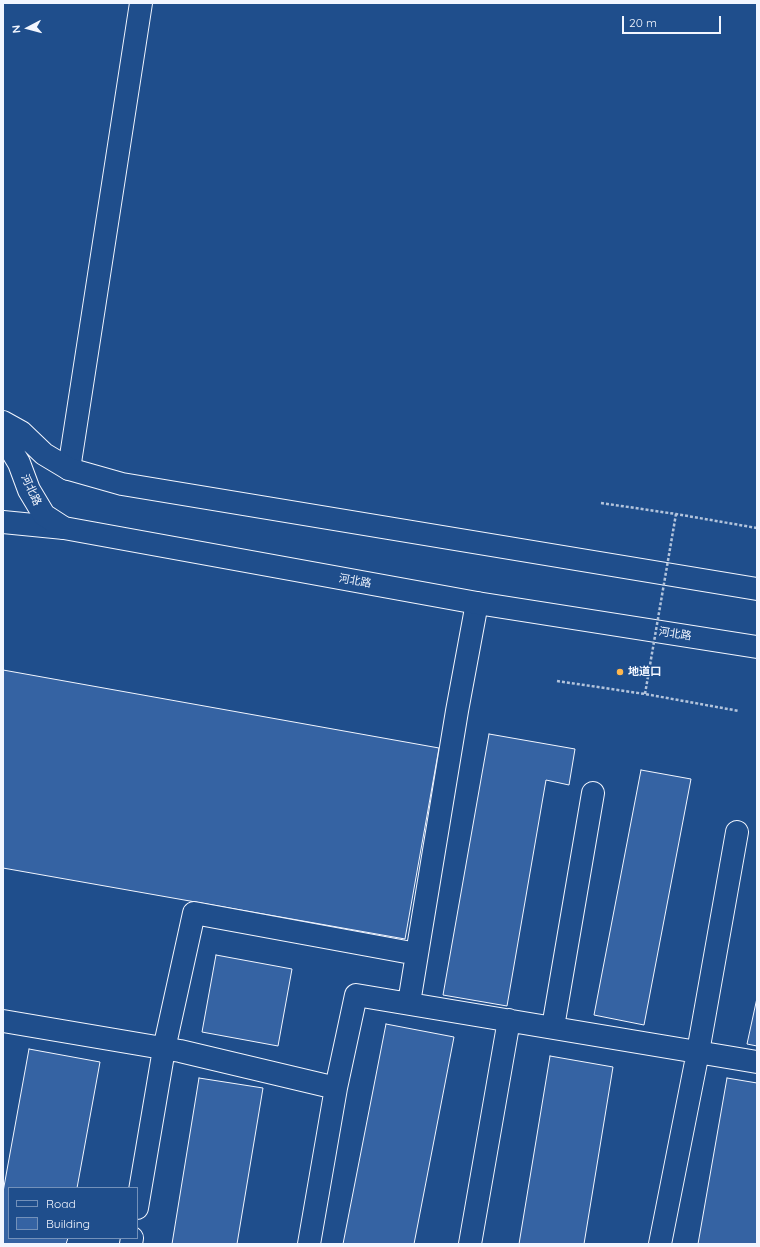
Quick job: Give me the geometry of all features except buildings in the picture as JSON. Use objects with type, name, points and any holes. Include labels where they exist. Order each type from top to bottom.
[{"type":"main road","points":[[69,469],[141,3]]},
{"type":"main road","points":[[3,422],[20,432],[44,454],[69,469],[122,484],[757,589]]},
{"type":"main road","name":"河北路","points":[[3,440],[7,443],[19,463],[29,490],[44,515],[64,528],[477,603],[757,647]]},
{"type":"main road","points":[[3,522],[64,528]]},
{"type":"main road","points":[[409,1003],[477,603]]},
{"type":"main road","points":[[553,1028],[593,793]]},
{"type":"main road","points":[[660,1244],[698,1052],[737,832]]},
{"type":"main road","points":[[138,1202],[164,1048],[194,913],[417,954]]},
{"type":"main road","points":[[309,1244],[336,1088],[356,995],[757,1062]]},
{"type":"main road","points":[[470,1244],[509,1020]]},
{"type":"main road","points":[[3,1021],[164,1048],[336,1088]]},
{"type":"path","points":[[601,503],[757,528]]},
{"type":"path","points":[[645,694],[676,514]]},
{"type":"path","points":[[557,681],[645,694],[738,711]]},
{"type":"place","name":"地道口","points":[[620,672]]}]
